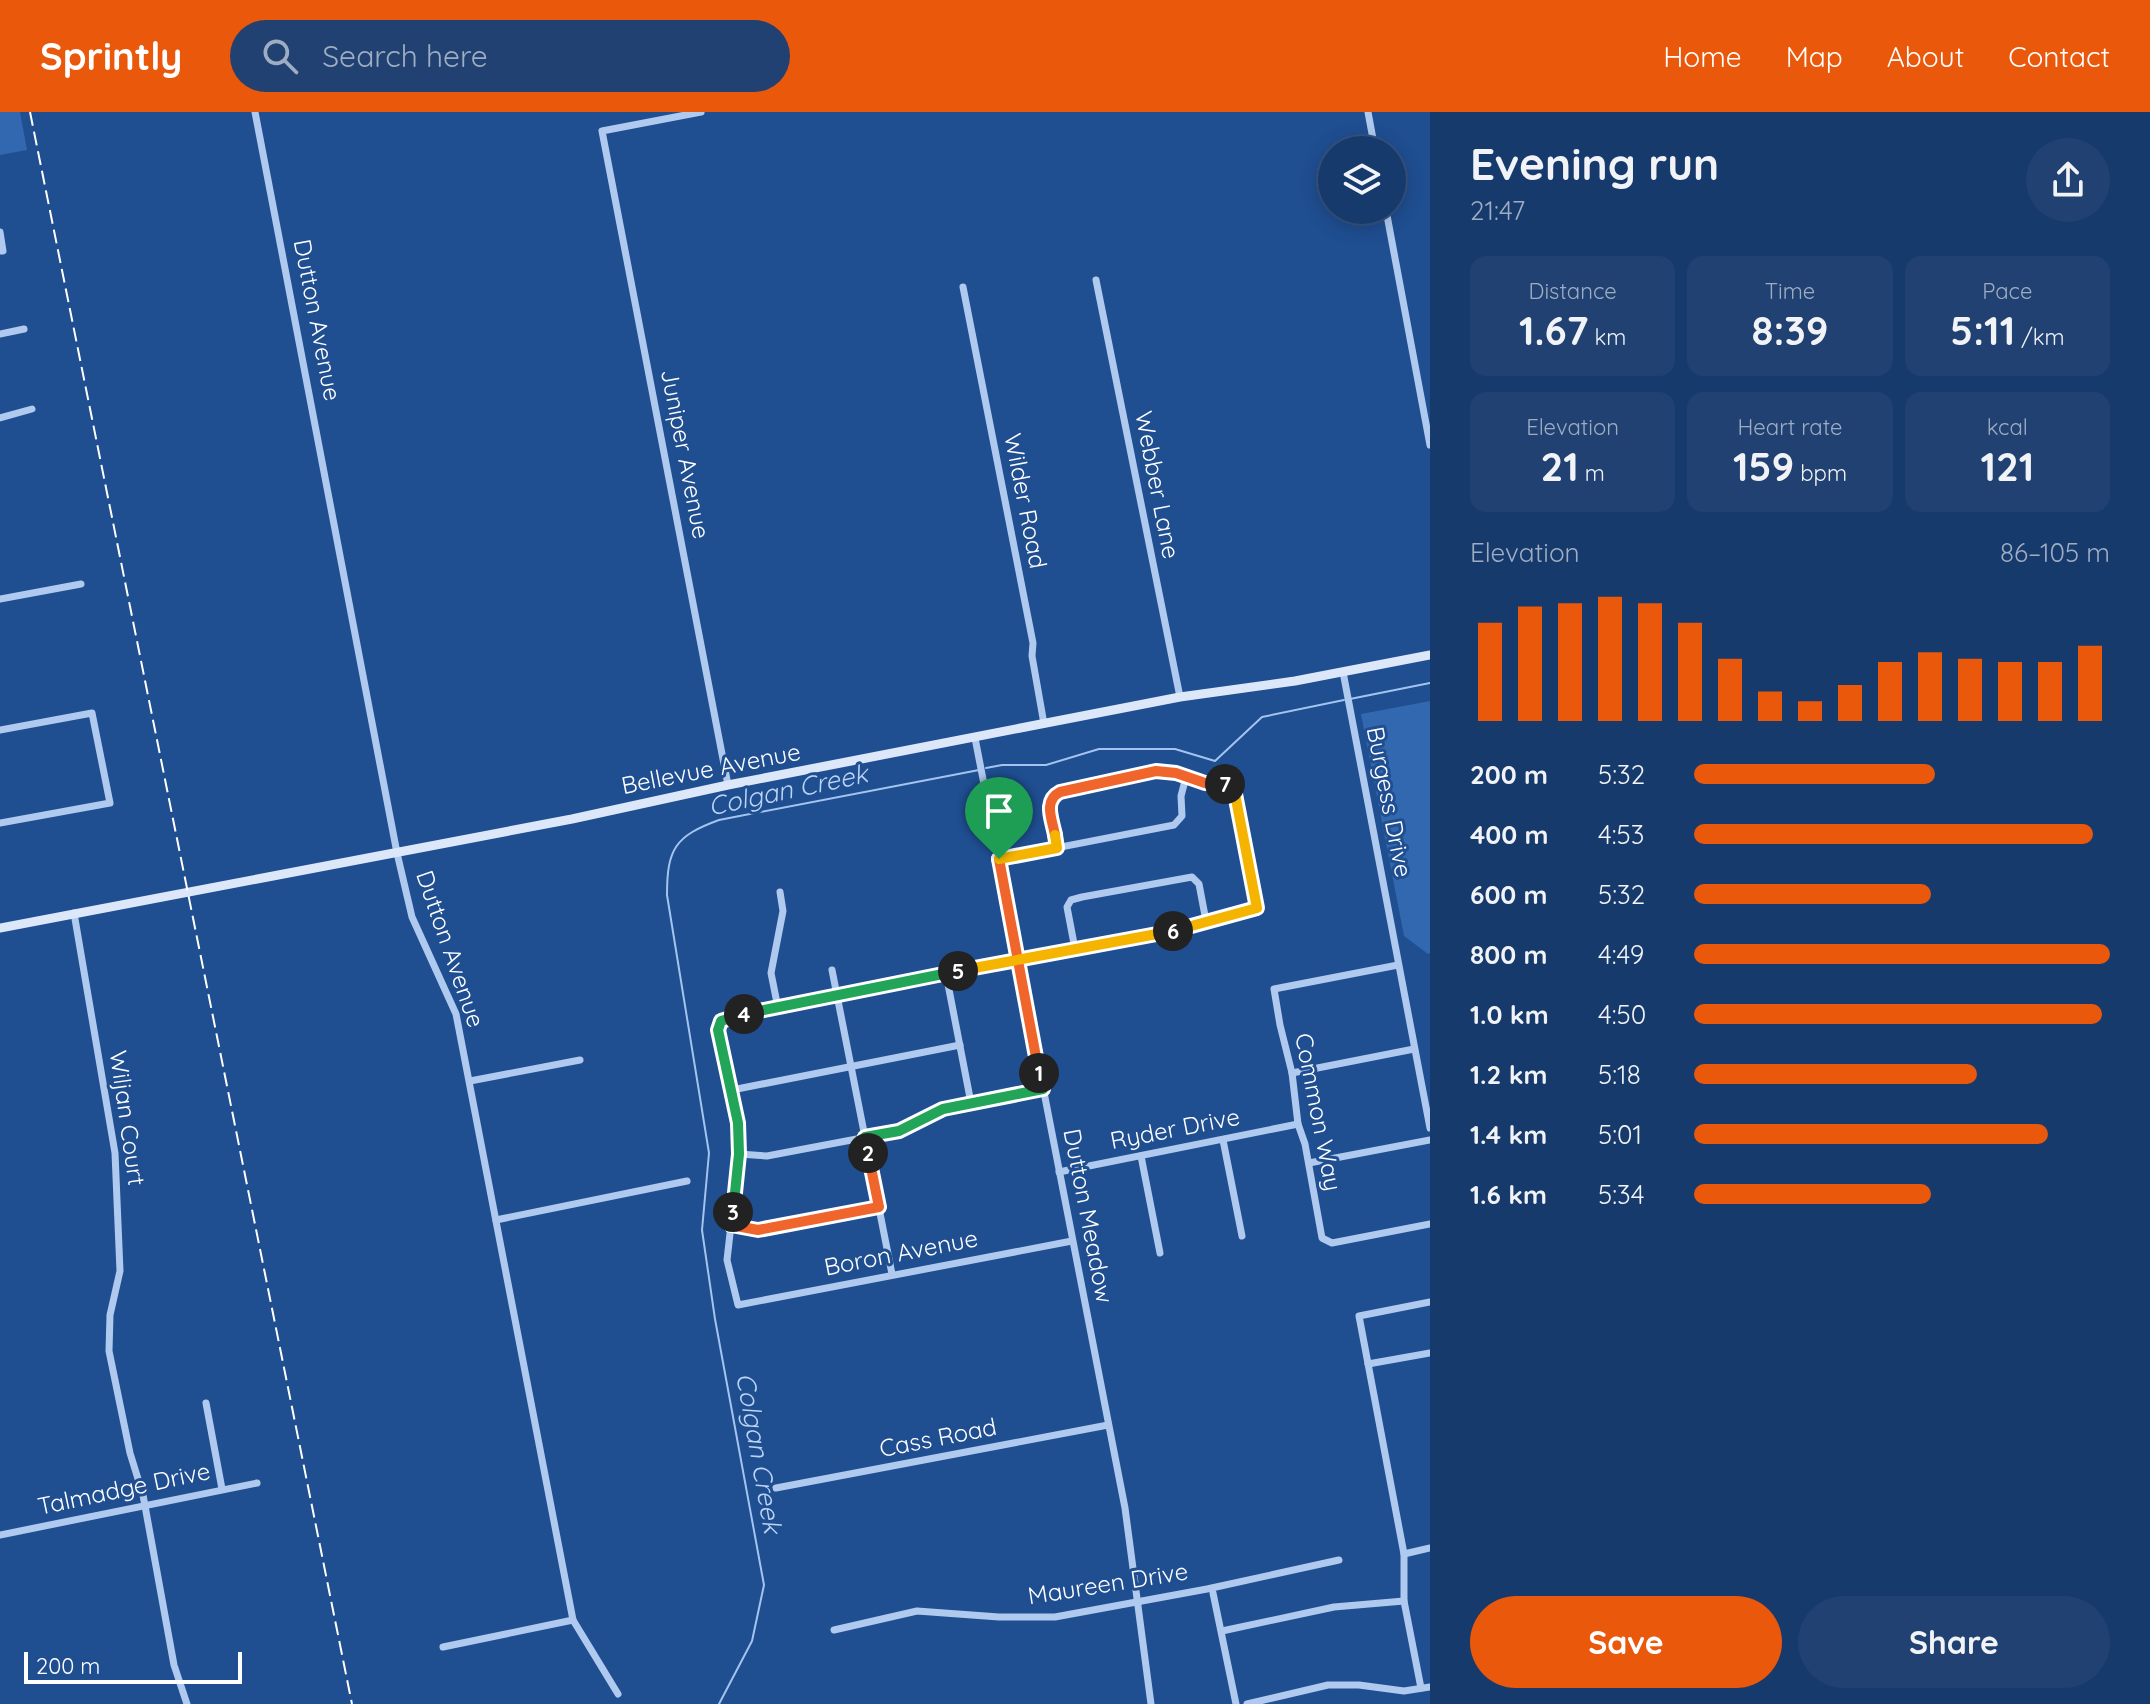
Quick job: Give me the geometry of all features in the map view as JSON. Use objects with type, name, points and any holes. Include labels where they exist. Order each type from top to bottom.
[{"type":"street","name":"Dutton Avenue","points":[[255,112],[397,853],[412,917],[456,1014],[573,1620],[618,1694]]},
{"type":"street","name":"Juniper Avenue","points":[[701,112],[602,131],[728,785]]},
{"type":"street","points":[[1368,112],[1372,136]]},
{"type":"street","points":[[1389,224],[1430,445]]},
{"type":"street","points":[[0,232],[3,251],[0,251]]},
{"type":"street","name":"Webber Lane","points":[[1096,280],[1180,697]]},
{"type":"street","name":"Wilder Road","points":[[963,287],[1033,643],[1032,656],[1044,724]]},
{"type":"street","points":[[0,334],[24,329]]},
{"type":"street","points":[[0,418],[32,409]]},
{"type":"street","points":[[0,599],[81,584]]},
{"type":"street","name":"Bellevue Avenue","points":[[0,928],[397,853],[1180,697],[1430,655]]},
{"type":"street","name":"Burgess Drive","points":[[1343,672],[1430,1128]]},
{"type":"street","points":[[0,730],[92,713],[110,803],[0,823]]},
{"type":"street","name":"Dutton Meadow","points":[[975,738],[1130,1538],[1151,1704]]},
{"type":"street","points":[[879,1207],[758,1230],[731,1225],[739,1154],[738,1123],[718,1030],[721,1021],[1193,927],[1257,908],[1233,790],[1226,784],[1205,783],[1176,773],[1156,771],[1055,794],[1049,804],[1057,848]]},
{"type":"street","points":[[999,859],[1174,825],[1182,816],[1181,796],[1186,777]]},
{"type":"street","points":[[1075,949],[1067,907],[1071,900],[1082,897],[1192,877],[1199,884],[1206,921]]},
{"type":"street","points":[[778,1008],[771,973],[783,911],[780,892]]},
{"type":"street","name":"Wiljan Court","points":[[74,913],[115,1153],[120,1271],[108,1330],[109,1351],[144,1505],[174,1665],[187,1704]]},
{"type":"street","name":"Common Way","points":[[1398,965],[1274,989],[1292,1073],[1298,1124],[1309,1163],[1321,1233],[1326,1242],[1337,1243],[1430,1224]]},
{"type":"street","points":[[832,970],[892,1274]]},
{"type":"street","points":[[946,974],[971,1103]]},
{"type":"street","points":[[732,1090],[960,1045]]},
{"type":"street","points":[[1292,1073],[1414,1049]]},
{"type":"street","points":[[470,1081],[580,1060]]},
{"type":"street","points":[[739,1154],[767,1156],[899,1131],[943,1109],[1043,1089]]},
{"type":"street","name":"Ryder Drive","points":[[1059,1172],[1298,1124]]},
{"type":"street","points":[[1223,1140],[1242,1236]]},
{"type":"street","points":[[1309,1163],[1430,1140]]},
{"type":"street","points":[[1141,1156],[1160,1253]]},
{"type":"street","points":[[496,1220],[687,1181]]},
{"type":"street","name":"Boron Avenue","points":[[731,1225],[727,1260],[738,1305],[1072,1241]]},
{"type":"street","points":[[1247,1704],[1328,1685],[1359,1685],[1404,1691],[1426,1688],[1404,1601],[1404,1554],[1359,1316],[1430,1302]]},
{"type":"street","points":[[1368,1364],[1430,1353]]},
{"type":"street","points":[[206,1403],[222,1489]]},
{"type":"street","name":"Cass Road","points":[[776,1488],[1108,1425]]},
{"type":"street","name":"Talmadge Drive","points":[[0,1535],[257,1483]]},
{"type":"street","points":[[1404,1554],[1430,1548]]},
{"type":"street","name":"Maureen Drive","points":[[834,1630],[917,1611],[999,1617],[1055,1617],[1339,1560]]},
{"type":"street","points":[[1213,1593],[1236,1704]]},
{"type":"street","points":[[1222,1631],[1334,1607],[1404,1601]]},
{"type":"street","points":[[443,1647],[573,1620]]},
{"type":"shaded area","points":[[0,112],[20,112],[27,150],[0,155]]},
{"type":"shaded area","points":[[1430,701],[1428,954],[1404,936],[1361,714]]},
{"type":"waterway","name":"Colgan Creek","points":[[1350,699],[1430,683]]},
{"type":"waterway","name":"Colgan Creek","points":[[986,768],[1046,765],[1099,749],[1175,749],[1215,761],[1262,717],[1344,700]]},
{"type":"waterway","name":"Colgan Creek","points":[[719,1704],[752,1641],[764,1585],[715,1319],[702,1230],[709,1153],[667,895],[672,855],[676,846],[692,832],[719,820],[979,770]]},
{"type":"railway","points":[[30,112],[352,1704]]},
{"type":"route","points":[[999,859],[1017,961],[1043,1089],[943,1109],[899,1131],[865,1137],[879,1207],[758,1230],[731,1225],[739,1154],[738,1123],[718,1030],[721,1021],[946,974],[1017,961],[1193,927],[1220,916],[1257,908],[1233,790],[1221,782],[1205,783],[1176,773],[1143,773],[1055,794],[1049,804],[1057,848],[999,859]]}]
